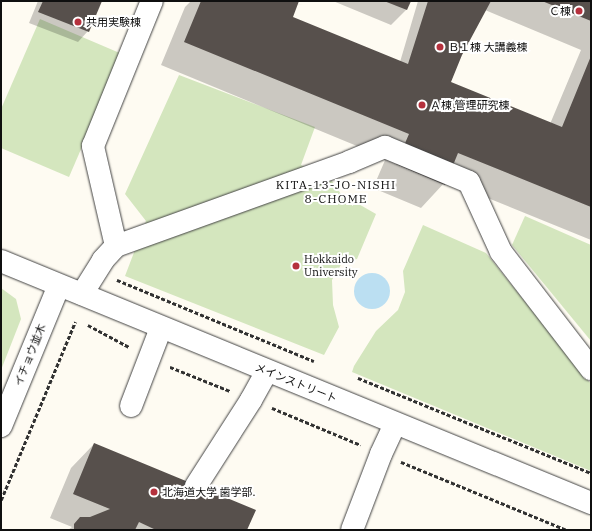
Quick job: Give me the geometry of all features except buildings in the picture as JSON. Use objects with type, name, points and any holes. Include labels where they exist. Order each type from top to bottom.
[{"type":"lane","points":[[116,246],[93,146],[152,1]]},
{"type":"lane","points":[[82,294],[103,260],[116,246],[349,162],[385,147],[469,182],[501,252],[591,369]]},
{"type":"lane","name":"メインストリート","points":[[1,262],[82,294],[394,424],[591,503]]},
{"type":"lane","name":"イチョウ並木","points":[[1,423],[59,285]]},
{"type":"lane","points":[[131,406],[161,328]]},
{"type":"lane","points":[[196,486],[251,400],[267,371]]},
{"type":"lane","points":[[352,530],[394,424]]},
{"type":"path","points":[[114,279],[314,361]]},
{"type":"path","points":[[1,500],[75,322]]},
{"type":"path","points":[[88,325],[149,358],[567,530]]},
{"type":"path","points":[[358,378],[591,473]]},
{"type":"green space","points":[[40,19],[122,54],[69,177],[1,148],[1,109]]},
{"type":"green space","points":[[179,75],[315,127],[301,165],[332,181],[341,194],[376,214],[357,259],[342,263],[332,280],[333,305],[339,327],[324,355],[125,276],[146,221],[125,194]]},
{"type":"green space","points":[[525,216],[591,245],[591,341],[512,245]]},
{"type":"green space","points":[[423,225],[486,253],[591,384],[591,471],[352,372],[354,366],[376,331],[398,310],[405,292],[403,271]]},
{"type":"green space","points":[[1,288],[16,299],[21,319],[1,370]]},
{"type":"water","points":[[376,273],[385,278],[389,284],[389,298],[385,304],[376,309],[368,309],[359,304],[355,298],[354,287],[359,278],[365,274]]},
{"type":"place","name":"Ｃ棟","points":[[579,11]]},
{"type":"place","name":"共用実験棟","points":[[78,22]]},
{"type":"place","name":"Ｂ１棟 大講義棟","points":[[440,47]]},
{"type":"place","name":"Ａ棟 管理研究棟","points":[[422,105]]},
{"type":"place","name":"Hokkaido University","points":[[296,266]]},
{"type":"place","name":"北海道大学 歯学部.","points":[[154,492]]},
{"type":"district","name":"KITA-13-JO-NISHI 8-CHOME","points":[[336,192]]}]
